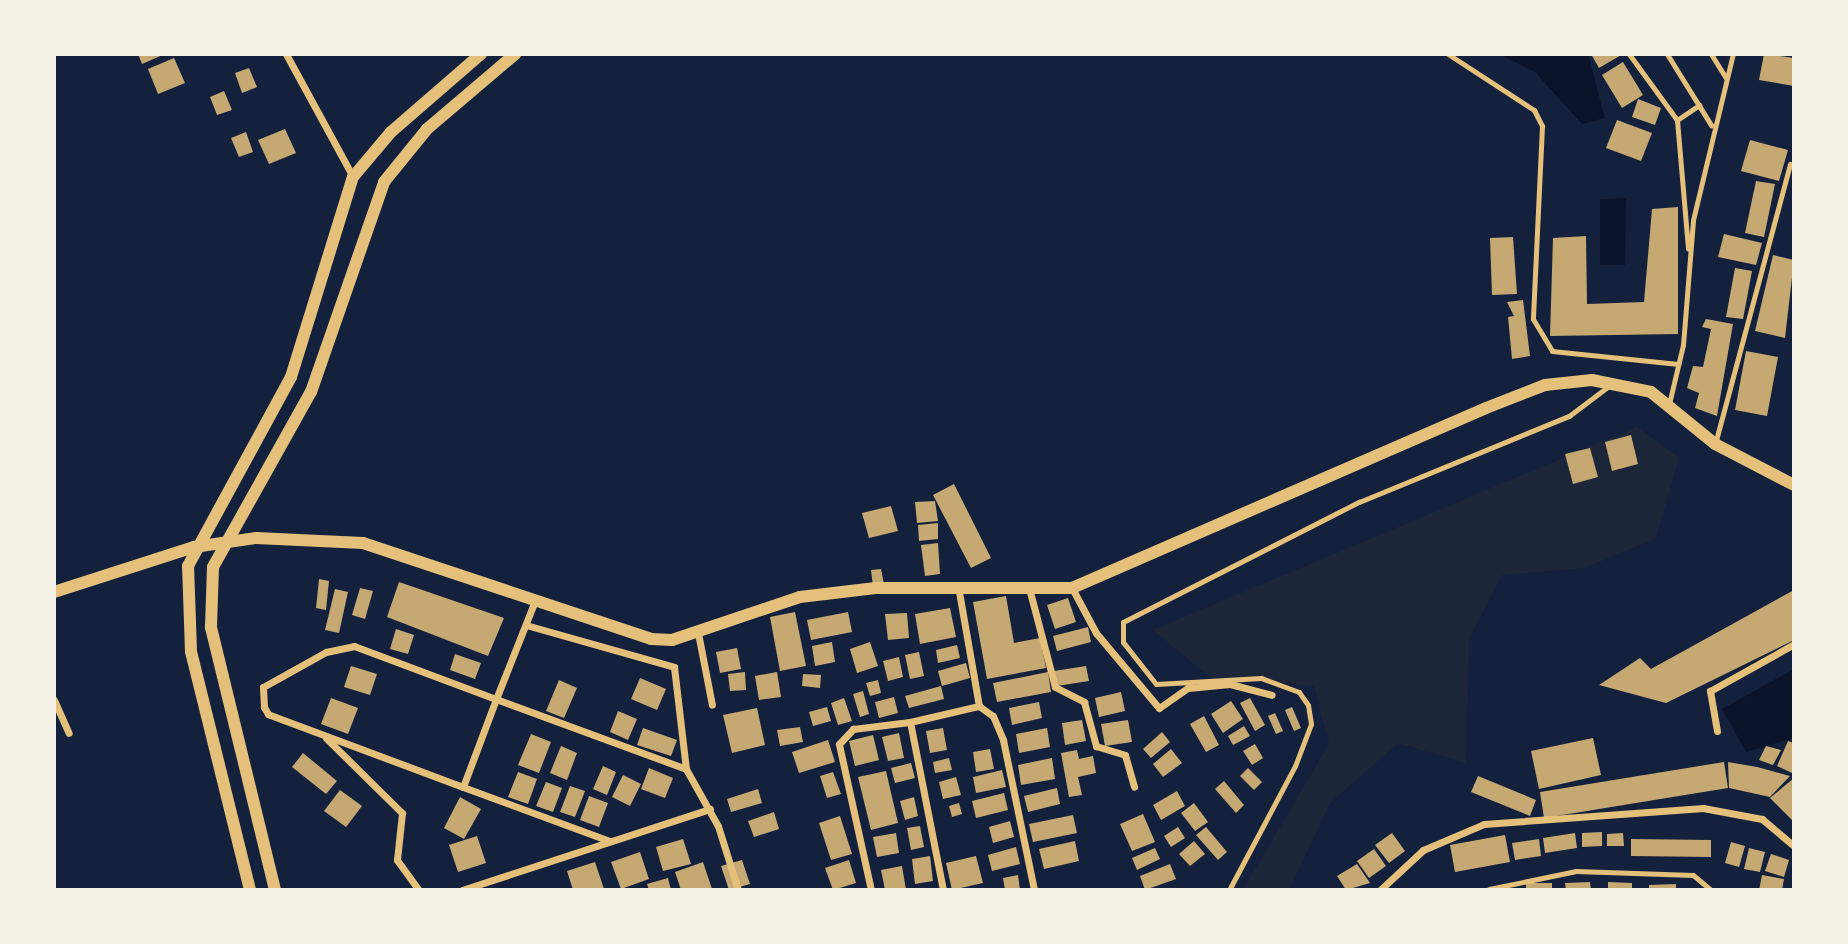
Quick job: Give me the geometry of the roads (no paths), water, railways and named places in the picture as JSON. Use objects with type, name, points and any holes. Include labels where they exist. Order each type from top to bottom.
[{"type":"street","points":[[286,54],[353,177]]},
{"type":"street","points":[[250,890],[191,650],[185,591],[194,547],[291,377],[353,177],[391,132],[481,54]]},
{"type":"street","points":[[275,890],[211,627],[209,587],[223,541],[311,392],[384,182],[427,129],[512,55]]},
{"type":"street","points":[[54,592],[194,547],[223,541],[363,542],[536,598],[651,639],[698,633],[800,597],[958,586],[1072,588],[1545,385],[1615,381],[1651,392],[1715,444],[1794,485]]},
{"type":"street","points":[[958,586],[979,706],[993,716],[1003,740],[1034,890]]},
{"type":"street","points":[[1029,588],[1055,687],[1084,702],[1096,746],[1125,755],[1134,787]]},
{"type":"street","points":[[1072,588],[1096,633],[1159,708],[1188,688],[1230,684],[1272,695]]},
{"type":"street","points":[[463,787],[536,598]]},
{"type":"street","points":[[526,625],[674,667],[685,769],[710,809],[738,890]]},
{"type":"street","points":[[698,633],[712,705]]},
{"type":"street","points":[[1717,731],[1710,691],[1794,644]]},
{"type":"street","points":[[610,841],[268,714],[261,692],[342,647],[354,646],[685,769]]},
{"type":"street","points":[[54,699],[69,733]]},
{"type":"street","points":[[871,890],[839,744],[853,729],[910,722],[979,706]]},
{"type":"street","points":[[910,722],[943,890]]},
{"type":"street","points":[[323,735],[402,813],[397,860],[419,890]]},
{"type":"street","points":[[1380,890],[1423,850],[1484,824],[1703,808],[1762,819],[1794,846]]},
{"type":"street","points":[[461,890],[710,809]]},
{"type":"lane","points":[[1448,54],[1534,110],[1542,126],[1533,319],[1542,338],[1552,351],[1678,364]]},
{"type":"lane","points":[[1629,54],[1678,120],[1689,255]]},
{"type":"lane","points":[[1667,54],[1711,125]]},
{"type":"lane","points":[[1711,54],[1726,78]]},
{"type":"lane","points":[[1669,407],[1678,364],[1689,255],[1711,125],[1732,54]]},
{"type":"lane","points":[[1678,120],[1699,105]]},
{"type":"lane","points":[[1715,444],[1790,164]]},
{"type":"lane","points":[[1229,890],[1294,766],[1311,724],[1308,705],[1299,692],[1261,678],[1156,684],[1123,642],[1123,622],[1359,502],[1569,416],[1615,381]]},
{"type":"lane","points":[[1489,889],[1576,871],[1693,875],[1711,890]]}]
